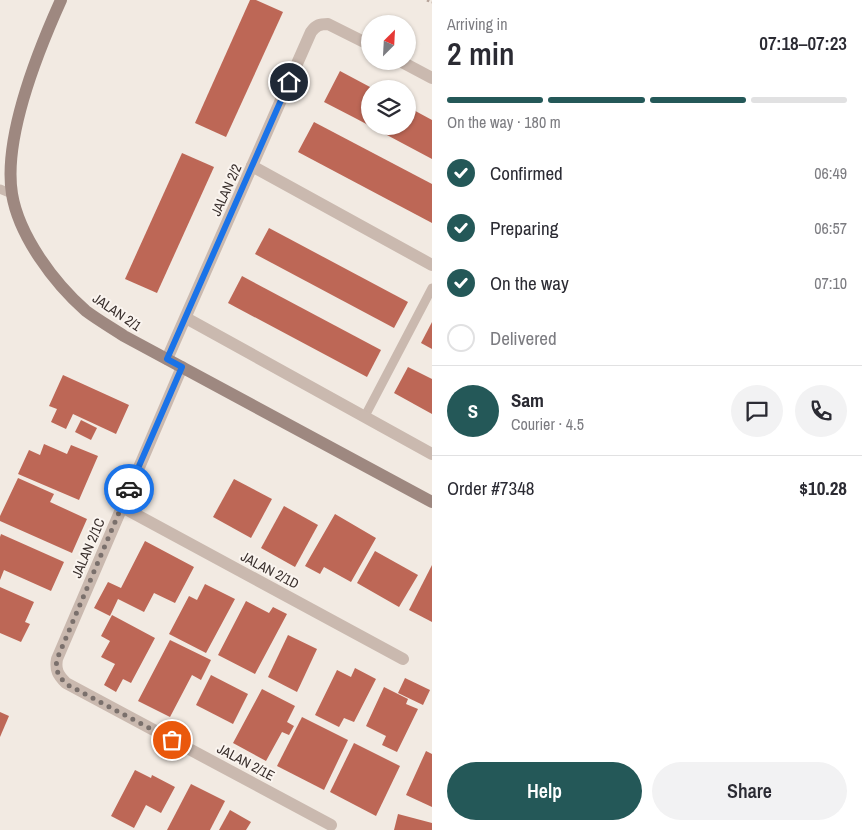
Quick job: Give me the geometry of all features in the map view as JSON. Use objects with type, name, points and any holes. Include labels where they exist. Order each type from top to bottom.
[{"type":"street","name":"JALAN 2/1","points":[[61,0],[48,29],[22,104],[11,166],[12,194],[22,226],[38,256],[60,285],[87,311],[124,336],[432,502]]},
{"type":"street","name":"JALAN 2/2","points":[[167,359],[311,32],[315,26],[328,24],[361,40]]},
{"type":"street","points":[[416,70],[432,78]]},
{"type":"street","points":[[252,166],[432,265]]},
{"type":"street","points":[[186,318],[432,454]]},
{"type":"street","name":"JALAN 2/1C","points":[[57,659],[182,367]]},
{"type":"street","name":"JALAN 2/1D","points":[[122,507],[403,659]]},
{"type":"street","name":"JALAN 2/1E","points":[[57,659],[56,668],[58,676],[66,684],[331,825]]},
{"type":"lane","points":[[0,189],[12,194]]},
{"type":"lane","points":[[364,416],[432,288]]},
{"type":"path","points":[[427,0],[432,2]]},
{"type":"building","points":[[250,0],[256,0],[283,12],[226,137],[195,123]]},
{"type":"building","points":[[340,71],[361,82],[361,121],[324,102]]},
{"type":"building","points":[[416,111],[432,120],[432,159],[387,135],[416,135]]},
{"type":"building","points":[[314,122],[432,184],[432,223],[298,152]]},
{"type":"building","points":[[182,153],[214,167],[157,293],[125,279]]},
{"type":"building","points":[[269,228],[408,302],[394,328],[255,254]]},
{"type":"building","points":[[242,276],[381,350],[367,377],[228,303]]},
{"type":"building","points":[[432,322],[432,349],[421,343]]},
{"type":"building","points":[[408,367],[432,379],[432,414],[394,393]]},
{"type":"building","points":[[63,375],[129,405],[116,434],[73,414],[66,429],[51,422],[57,409],[49,406]]},
{"type":"building","points":[[81,420],[97,428],[91,440],[75,432]]},
{"type":"building","points":[[44,444],[67,454],[71,445],[98,456],[79,500],[18,474],[29,450],[40,455]]},
{"type":"building","points":[[18,478],[54,494],[50,502],[87,519],[72,553],[0,521],[0,516]]},
{"type":"building","points":[[234,479],[272,499],[251,538],[213,517]]},
{"type":"building","points":[[284,506],[318,525],[295,567],[261,548]]},
{"type":"building","points":[[335,514],[376,538],[351,582],[324,567],[320,574],[305,566]]},
{"type":"building","points":[[1,534],[64,562],[51,591],[4,570],[0,580]]},
{"type":"building","points":[[145,541],[194,567],[175,603],[154,593],[144,612],[118,599],[110,616],[94,608],[108,582],[121,588]]},
{"type":"building","points":[[375,551],[418,575],[399,607],[357,583]]},
{"type":"building","points":[[432,565],[432,622],[409,610]]},
{"type":"building","points":[[205,584],[235,599],[206,653],[169,634],[189,596],[197,600]]},
{"type":"building","points":[[0,587],[34,602],[25,622],[30,624],[21,642],[0,633]]},
{"type":"building","points":[[246,601],[269,613],[273,607],[287,614],[255,674],[218,655]]},
{"type":"building","points":[[112,615],[155,638],[131,683],[123,679],[116,692],[104,685],[115,664],[101,657],[110,641],[101,636]]},
{"type":"building","points":[[288,635],[317,649],[297,692],[268,677]]},
{"type":"building","points":[[170,640],[211,660],[201,680],[192,675],[170,717],[138,701]]},
{"type":"building","points":[[355,668],[376,679],[354,722],[344,718],[339,727],[315,715],[337,670],[351,677]]},
{"type":"building","points":[[211,675],[248,694],[233,724],[196,705]]},
{"type":"building","points":[[405,678],[430,690],[423,705],[398,693]]},
{"type":"building","points":[[384,687],[408,699],[406,704],[418,709],[397,752],[382,745],[386,736],[366,726]]},
{"type":"building","points":[[262,689],[295,706],[287,722],[294,726],[289,735],[282,732],[266,761],[233,743]]},
{"type":"building","points":[[0,712],[9,716],[0,737]]},
{"type":"building","points":[[302,717],[348,740],[324,790],[277,766]]},
{"type":"building","points":[[354,743],[400,766],[376,816],[330,792]]},
{"type":"building","points":[[426,751],[432,754],[432,807],[406,795]]},
{"type":"building","points":[[135,770],[151,778],[152,775],[175,787],[161,813],[146,805],[134,828],[111,816]]},
{"type":"building","points":[[191,784],[225,801],[210,830],[167,830]]},
{"type":"building","points":[[230,810],[251,822],[246,830],[219,830]]},
{"type":"building","points":[[398,814],[432,823],[432,830],[394,830]]},
{"type":"way so far","points":[[129,489],[57,659],[56,668],[58,676],[66,684],[172,740]]},
{"type":"route","points":[[129,489],[182,367],[167,359],[289,82]]}]
